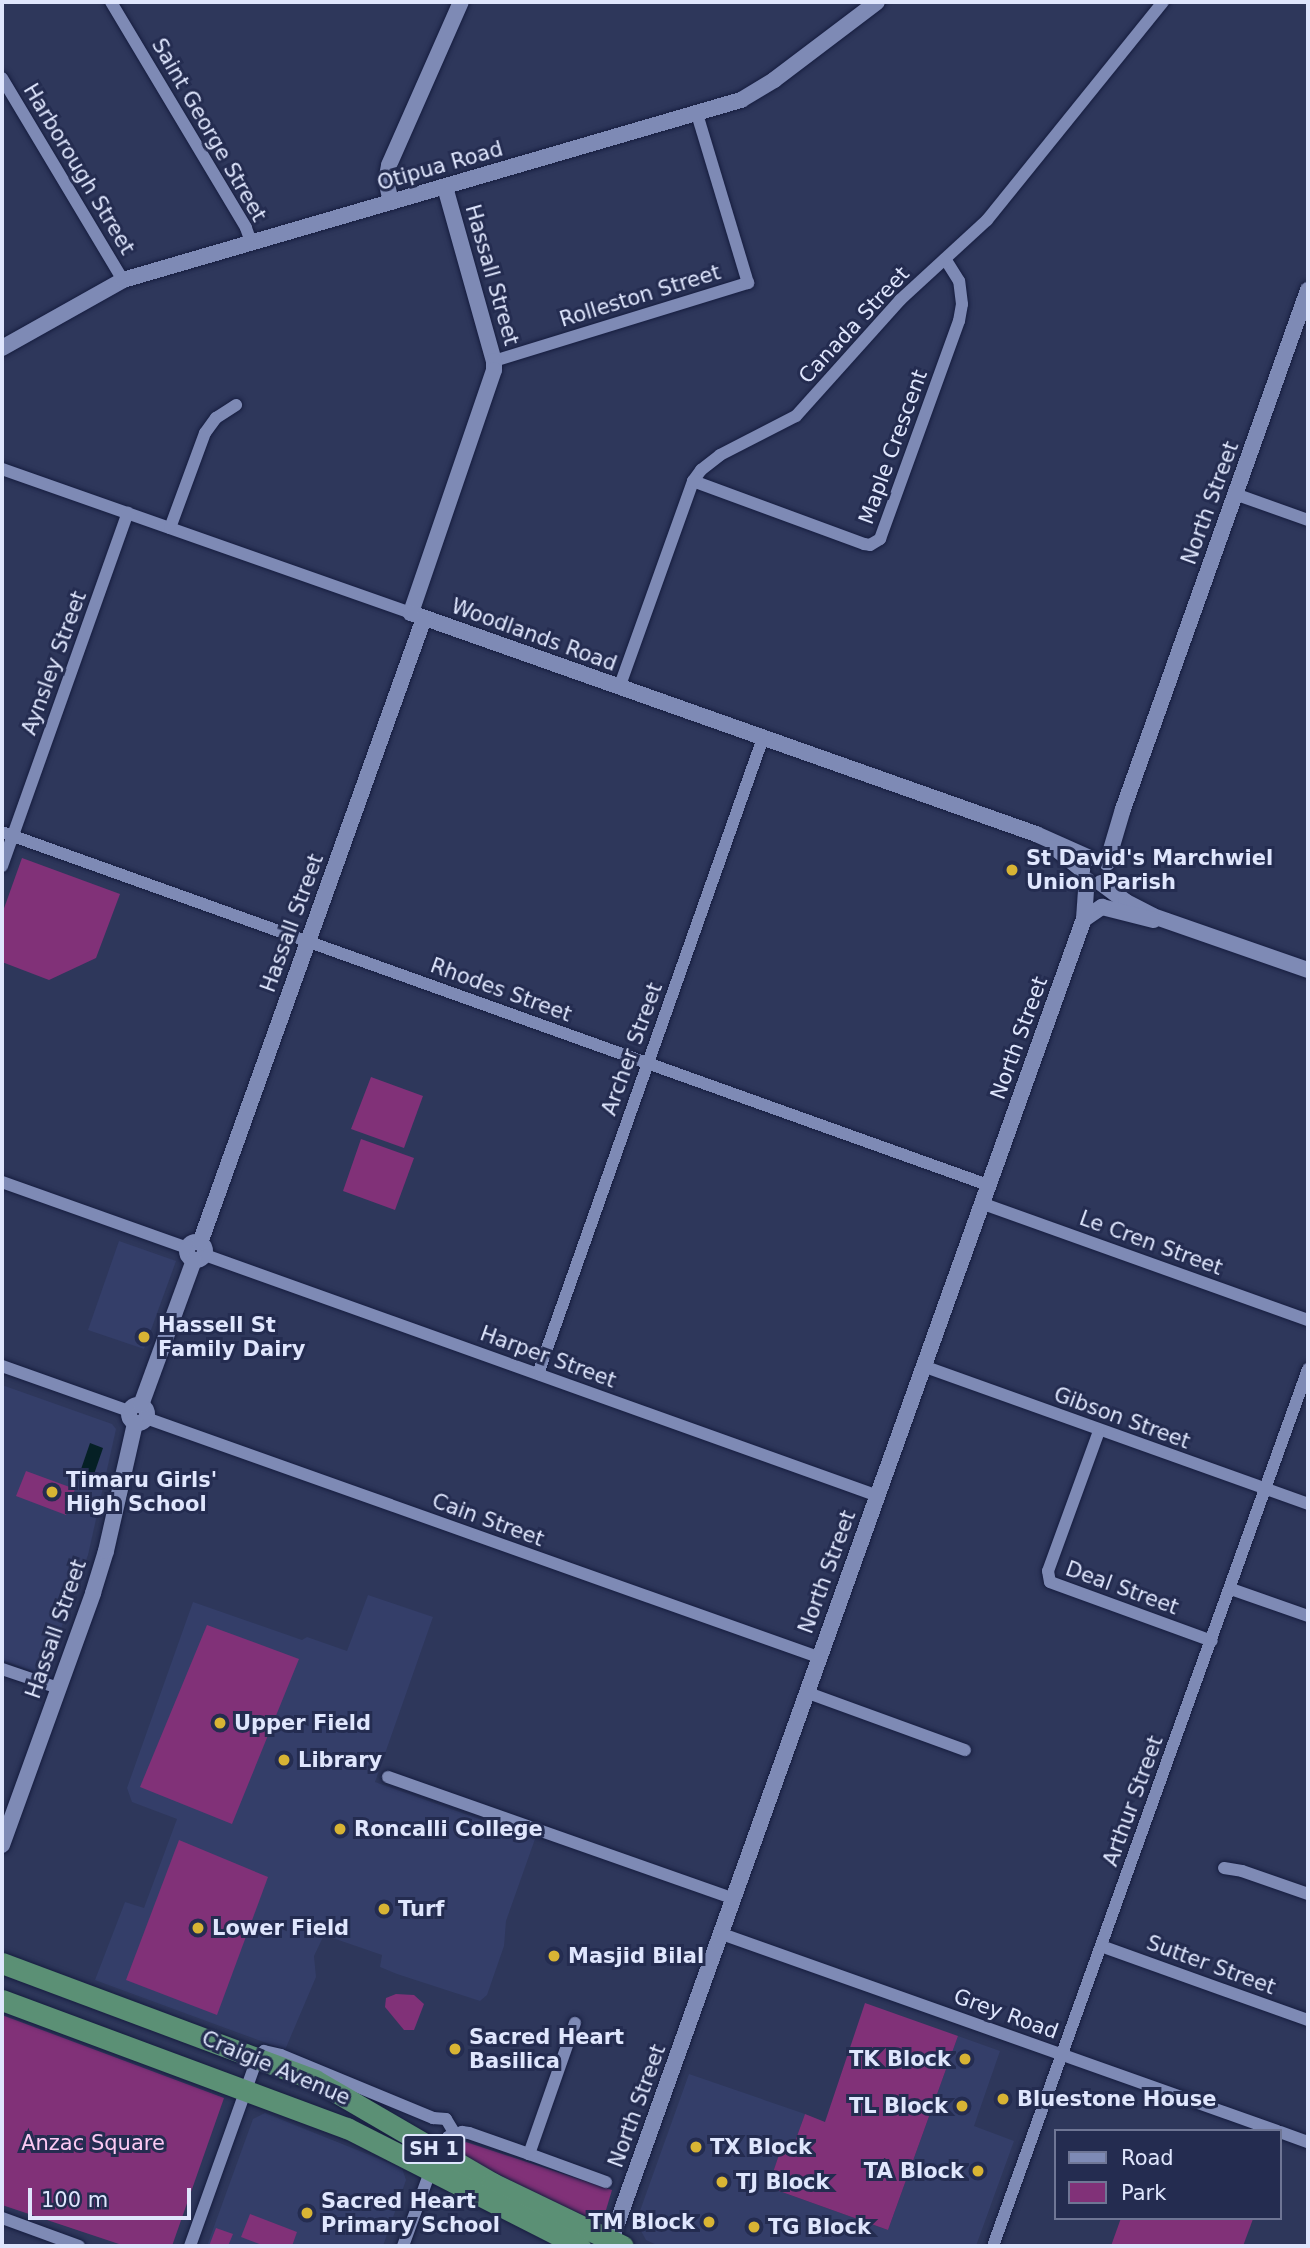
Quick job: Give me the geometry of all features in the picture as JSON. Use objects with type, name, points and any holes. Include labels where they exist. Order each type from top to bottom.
[{"type":"highway","name":"Craigie Avenue","points":[[2,1963],[258,2056],[334,2090],[435,2161],[580,2246]]},
{"type":"highway","name":"Craigie Avenue","points":[[2,2000],[492,2183],[614,2244]]},
{"type":"street","name":"Saint George Street","points":[[111,2],[246,228],[251,242]]},
{"type":"street","points":[[391,202],[386,181],[393,155],[461,2]]},
{"type":"street","name":"Otipua Road","points":[[3,344],[122,279],[741,100],[763,88],[877,2]]},
{"type":"street","name":"Canada Street","points":[[619,688],[693,481],[701,470],[720,455],[791,421],[900,300],[987,220],[1163,2]]},
{"type":"street","name":"Harborough Street","points":[[2,78],[122,279]]},
{"type":"street","name":"Rolleston Street","points":[[494,361],[748,283],[697,114]]},
{"type":"street","name":"Hassall Street","points":[[2,1844],[106,1551],[138,1414],[307,942],[493,380],[494,361],[445,187]]},
{"type":"street","name":"Maple Crescent","points":[[693,481],[864,544],[870,545],[880,539],[959,321],[962,304],[959,281],[945,259]]},
{"type":"street","name":"North Street","points":[[614,2244],[808,1693],[818,1657],[1085,916],[1096,871],[1123,809],[1308,290]]},
{"type":"street","points":[[170,528],[205,433],[216,418],[236,405]]},
{"type":"street","name":"Woodlands Road","points":[[2,469],[1052,842],[1130,893],[1135,905],[1166,921]]},
{"type":"street","points":[[1235,494],[1308,520]]},
{"type":"street","name":"Aynsley Street","points":[[2,866],[7,834],[128,513]]},
{"type":"street","name":"Archer Street","points":[[538,1374],[763,738]]},
{"type":"street","name":"Rhodes Street","points":[[7,834],[988,1185]]},
{"type":"street","points":[[1085,916],[1102,907],[1138,919],[1166,921],[1308,970]]},
{"type":"street","name":"Harper Street","points":[[2,1182],[878,1496]]},
{"type":"street","name":"Le Cren Street","points":[[981,1203],[1308,1320]]},
{"type":"street","name":"Cain Street","points":[[2,1366],[818,1657]]},
{"type":"street","name":"Gibson Street","points":[[923,1366],[1308,1504]]},
{"type":"street","name":"Arthur Street","points":[[993,2246],[1308,1369]]},
{"type":"street","name":"Deal Street","points":[[1099,1431],[1048,1571],[1050,1582],[1212,1641]]},
{"type":"street","points":[[1231,1589],[1308,1616]]},
{"type":"street","points":[[2,1669],[58,1688]]},
{"type":"street","points":[[808,1693],[965,1751]]},
{"type":"street","points":[[388,1777],[734,1899]]},
{"type":"street","points":[[1224,1868],[1242,1871],[1308,1894]]},
{"type":"street","name":"Grey Road","points":[[722,1934],[1272,2129]]},
{"type":"street","name":"Sutter Street","points":[[1101,1946],[1308,2020]]},
{"type":"street","points":[[529,2154],[575,2023]]},
{"type":"street","points":[[190,2246],[258,2056],[264,2051],[281,2055],[433,2118],[446,2119],[455,2134]]},
{"type":"street","name":"Grey Road","points":[[1282,2132],[1308,2142]]},
{"type":"street","points":[[403,2246],[435,2161],[448,2137],[455,2134],[470,2133],[606,2182]]},
{"type":"street","points":[[2,2218],[79,2246]]},
{"type":"shaded area","points":[[119,1241],[176,1261],[144,1349],[88,1330]]},
{"type":"shaded area","name":"Timaru Girls' High School","points":[[2,1385],[112,1424],[116,1429],[88,1555],[44,1675],[2,1660]]},
{"type":"shaded area","points":[[90,1443],[103,1448],[91,1483],[78,1478]]},
{"type":"shaded area","name":"Roncalli College","points":[[368,1595],[433,1617],[375,1782],[535,1839],[506,1921],[504,1946],[487,1995],[480,2001],[397,1974],[380,1967],[382,1955],[324,1935],[314,1956],[316,1977],[285,2050],[95,1980],[125,1902],[144,1908],[177,1819],[132,1802],[127,1788],[193,1602],[302,1640],[307,1637],[347,1651]]},
{"type":"shaded area","points":[[958,2036],[1000,2051],[974,2126],[1014,2141],[976,2246],[659,2246],[646,2240],[636,2222],[689,2074],[805,2114],[793,2147],[783,2144],[768,2187],[888,2230]]},
{"type":"shaded area","name":"Sacred Heart Primary School","points":[[265,2113],[402,2168],[406,2180],[383,2246],[207,2246],[253,2119]]},
{"type":"green space","points":[[22,858],[120,894],[96,958],[49,980],[2,962],[2,914]]},
{"type":"green space","points":[[371,1077],[423,1096],[404,1148],[351,1129]]},
{"type":"green space","points":[[361,1139],[414,1158],[395,1210],[343,1191]]},
{"type":"green space","points":[[26,1471],[75,1489],[66,1515],[16,1496]]},
{"type":"green space","name":"Upper Field","points":[[207,1625],[299,1659],[232,1824],[140,1787]]},
{"type":"green space","name":"Lower Field","points":[[179,1840],[268,1877],[217,2015],[126,1980]]},
{"type":"green space","points":[[396,1994],[414,1995],[424,2004],[414,2030],[404,2030],[385,2007],[386,1998]]},
{"type":"green space","points":[[865,2003],[958,2036],[888,2230],[768,2187],[783,2143],[793,2147],[805,2114],[825,2122]]},
{"type":"green space","name":"Anzac Square","points":[[2,2015],[224,2098],[172,2246],[125,2246],[2,2205]]},
{"type":"green space","points":[[466,2142],[612,2190],[606,2210],[596,2218],[588,2217],[548,2200],[461,2155],[459,2147]]},
{"type":"green space","points":[[250,2214],[297,2232],[292,2246],[265,2246],[241,2237]]},
{"type":"green space","points":[[1120,2220],[1253,2220],[1243,2246],[1111,2246]]},
{"type":"green space","points":[[216,2228],[233,2234],[228,2246],[209,2246]]},
{"type":"place","name":"St David's Marchwiel Union Parish","points":[[1012,870]]},
{"type":"place","name":"Hassell St Family Dairy","points":[[144,1337]]},
{"type":"place","name":"Timaru Girls' High School","points":[[52,1492]]},
{"type":"place","name":"Upper Field","points":[[220,1723]]},
{"type":"place","name":"Library","points":[[284,1760]]},
{"type":"place","name":"Roncalli College","points":[[340,1829]]},
{"type":"place","name":"Turf","points":[[384,1909]]},
{"type":"place","name":"Lower Field","points":[[198,1928]]},
{"type":"place","name":"Masjid Bilal","points":[[554,1956]]},
{"type":"place","name":"Sacred Heart Basilica","points":[[455,2049]]},
{"type":"place","name":"TK Block","points":[[965,2059]]},
{"type":"place","name":"Bluestone House","points":[[1003,2099]]},
{"type":"place","name":"TL Block","points":[[962,2106]]},
{"type":"place","name":"TX Block","points":[[696,2147]]},
{"type":"place","name":"TA Block","points":[[978,2171]]},
{"type":"place","name":"TJ Block","points":[[722,2182]]},
{"type":"place","name":"Sacred Heart Primary School","points":[[307,2213]]},
{"type":"place","name":"TM Block","points":[[709,2222]]},
{"type":"place","name":"TG Block","points":[[754,2227]]}]
